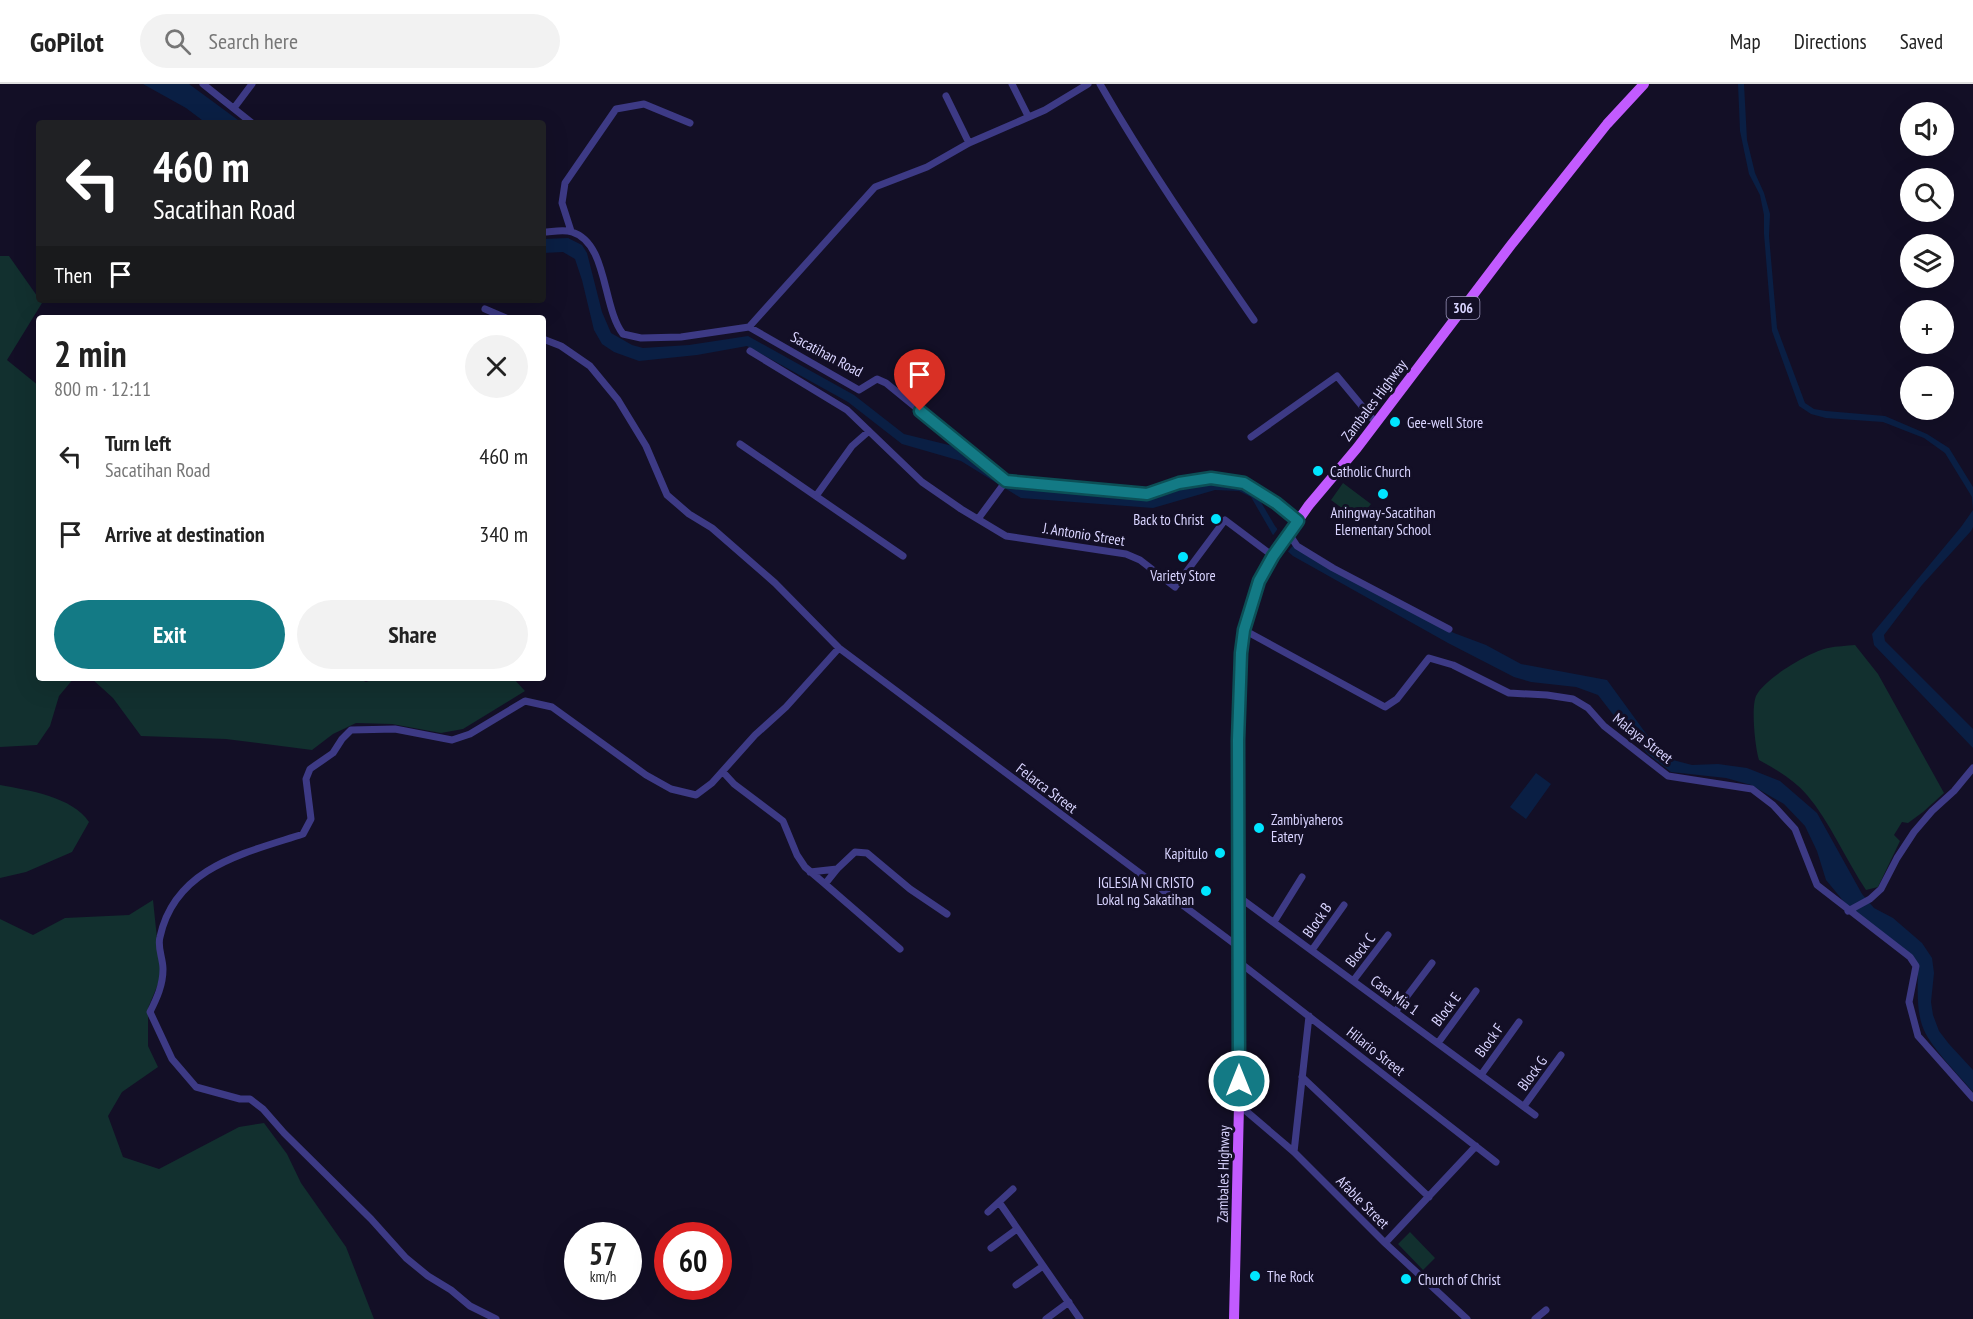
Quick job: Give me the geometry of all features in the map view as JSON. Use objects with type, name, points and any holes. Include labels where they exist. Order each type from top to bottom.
[{"type":"main road","name":"Zambales Highway","points":[[1234,1319],[1239,1105],[1238,740],[1244,630],[1259,581],[1275,553],[1298,521],[1376,423],[1560,181],[1644,84]]},
{"type":"street","points":[[203,84],[248,120]]},
{"type":"street","points":[[234,108],[252,84]]},
{"type":"street","points":[[1012,84],[1028,116]]},
{"type":"street","points":[[546,232],[571,231],[587,241],[596,254],[615,324],[623,334],[641,338],[681,337],[749,327],[875,187],[927,167],[969,143],[1045,110],[1088,84]]},
{"type":"street","points":[[1100,84],[1136,147],[1254,320]]},
{"type":"street","points":[[946,96],[969,143]]},
{"type":"street","points":[[571,231],[561,203],[566,183],[616,109],[644,104],[690,123]]},
{"type":"street","points":[[485,309],[499,315]]},
{"type":"street","name":"Sacatihan Road","points":[[749,327],[859,390],[877,379],[886,383],[1006,481]]},
{"type":"street","name":"Felarca Street","points":[[546,340],[561,346],[590,366],[618,400],[646,446],[668,495],[689,514],[712,528],[775,583],[839,648],[1240,948]]},
{"type":"street","name":"J. Antonio Street","points":[[750,351],[847,410],[922,482],[1006,536],[1126,554],[1140,560],[1175,587],[1225,520],[1275,553]]},
{"type":"street","points":[[1251,437],[1337,376],[1376,423]]},
{"type":"street","points":[[816,496],[852,446],[869,431]]},
{"type":"street","points":[[740,444],[903,556]]},
{"type":"street","points":[[978,519],[1006,481],[1147,494],[1179,483],[1211,478],[1244,483],[1276,503],[1298,521]]},
{"type":"street","points":[[1288,535],[1297,546],[1333,568],[1449,629]]},
{"type":"street","name":"Malaya Street","points":[[1244,630],[1385,707],[1397,699],[1429,658],[1454,665],[1509,693],[1574,699],[1588,708],[1604,726],[1668,776],[1752,789],[1773,805],[1795,829],[1817,885],[1910,957],[1916,966],[1909,1002],[1918,1036],[1973,1098]]},
{"type":"street","points":[[496,1319],[470,1306],[406,1258],[371,1219],[284,1133],[263,1108],[250,1099],[240,1099],[196,1087],[172,1059],[150,1012],[162,986],[163,967],[159,940],[168,910],[184,889],[217,864],[303,834],[311,819],[306,779],[310,770],[333,753],[351,730],[395,729],[452,740],[470,734],[525,701],[552,707],[646,775],[671,789],[696,795],[723,772],[755,735],[786,707],[839,648]]},
{"type":"street","points":[[1848,911],[1881,889],[1896,858],[1914,832],[1973,768]]},
{"type":"street","points":[[723,772],[734,784],[783,821],[797,855],[810,872],[900,949]]},
{"type":"street","points":[[825,884],[855,852],[867,853],[910,889],[947,914]]},
{"type":"street","points":[[810,872],[837,869]]},
{"type":"street","points":[[1274,922],[1302,877]]},
{"type":"street","name":"Casa Mia 1","points":[[1239,897],[1535,1115]]},
{"type":"street","name":"Block B","points":[[1312,950],[1344,905]]},
{"type":"street","name":"Block C","points":[[1353,981],[1388,935]]},
{"type":"street","name":"Hilario Street","points":[[1239,962],[1496,1161]]},
{"type":"street","points":[[1395,1012],[1431,963]]},
{"type":"street","name":"Block E","points":[[1437,1043],[1476,991]]},
{"type":"street","points":[[1294,1152],[1309,1016]]},
{"type":"street","name":"Block F","points":[[1481,1075],[1519,1022]]},
{"type":"street","name":"Block G","points":[[1524,1106],[1561,1055]]},
{"type":"street","points":[[1302,1077],[1429,1197]]},
{"type":"street","name":"Afable Street","points":[[1239,1105],[1294,1152],[1385,1243],[1467,1319]]},
{"type":"street","points":[[1385,1243],[1476,1146]]},
{"type":"street","points":[[988,1212],[1013,1189]]},
{"type":"street","points":[[999,1202],[1080,1319]]},
{"type":"street","points":[[991,1248],[1017,1229]]},
{"type":"street","points":[[1016,1285],[1043,1266]]},
{"type":"street","points":[[1046,1319],[1069,1302]]},
{"type":"street","points":[[1535,1319],[1546,1310]]},
{"type":"green space","points":[[0,256],[9,256],[36,294],[36,303],[42,303],[7,360],[36,384],[36,681],[72,681],[59,696],[50,726],[37,745],[0,747]]},
{"type":"green space","points":[[1343,483],[1371,504],[1358,520],[1331,500]]},
{"type":"green space","points":[[1855,645],[1878,674],[1944,793],[1908,823],[1902,822],[1894,835],[1900,841],[1878,887],[1866,890],[1823,817],[1807,795],[1791,780],[1759,760],[1754,728],[1756,696],[1777,674],[1820,651],[1831,647]]},
{"type":"green space","points":[[94,681],[516,681],[525,691],[463,729],[441,733],[392,724],[356,723],[333,734],[312,750],[226,739],[141,736],[113,698]]},
{"type":"green space","points":[[0,785],[49,796],[82,813],[89,822],[72,852],[26,872],[0,878]]},
{"type":"green space","points":[[153,900],[161,977],[148,1008],[148,1046],[158,1067],[122,1092],[108,1116],[123,1157],[159,1169],[239,1127],[264,1123],[287,1154],[301,1183],[346,1247],[374,1319],[0,1319],[0,919],[33,935],[65,918],[129,915]]},
{"type":"green space","points":[[1410,1232],[1435,1258],[1423,1270],[1398,1244]]},
{"type":"water","points":[[143,84],[189,84],[238,120],[202,120],[186,108]]},
{"type":"water","points":[[1738,84],[1744,84],[1747,140],[1755,173],[1770,214],[1769,236],[1777,328],[1805,403],[1814,409],[1826,411],[1885,416],[1927,434],[1949,448],[1973,487],[1973,510],[1972,497],[1945,453],[1924,438],[1883,422],[1826,418],[1811,414],[1799,406],[1772,331],[1764,215],[1760,195],[1749,174],[1740,131]]},
{"type":"water","points":[[568,238],[582,245],[587,253],[602,312],[611,333],[632,345],[643,348],[689,345],[748,336],[854,395],[904,434],[965,449],[1015,483],[1148,498],[1213,479],[1243,485],[1258,497],[1284,537],[1454,633],[1486,645],[1521,664],[1607,680],[1658,750],[1673,760],[1692,765],[1718,764],[1747,768],[1780,781],[1817,813],[1862,894],[1874,908],[1893,918],[1922,943],[1932,958],[1933,1015],[1939,1031],[1973,1070],[1973,1092],[1937,1051],[1925,1033],[1919,1011],[1918,964],[1845,903],[1826,880],[1817,851],[1805,826],[1784,804],[1751,785],[1726,778],[1671,772],[1648,754],[1598,695],[1576,687],[1531,682],[1514,677],[1448,643],[1293,556],[1277,542],[1251,497],[1239,491],[1215,490],[1153,508],[1021,498],[961,461],[902,444],[848,402],[747,346],[697,355],[639,361],[614,352],[602,344],[594,330],[575,259],[563,252],[546,253],[546,239]]},
{"type":"water","points":[[1973,510],[1971,531],[1922,585],[1884,635],[1885,641],[1973,729],[1973,748],[1874,645],[1872,634]]},
{"type":"water","points":[[1536,773],[1551,784],[1526,819],[1510,807]]},
{"type":"pier","points":[[1279,527],[1294,544],[1286,554],[1271,538]]},
{"type":"place","name":"Gee-well Store","points":[[1395,422]]},
{"type":"place","name":"Catholic Church","points":[[1318,471]]},
{"type":"place","name":"Aningway-Sacatihan Elementary School","points":[[1383,494]]},
{"type":"place","name":"Back to Christ","points":[[1216,519]]},
{"type":"place","name":"Variety Store","points":[[1183,557]]},
{"type":"place","name":"Zambiyaheros Eatery","points":[[1259,828]]},
{"type":"place","name":"Kapitulo","points":[[1220,853]]},
{"type":"place","name":"IGLESIA NI CRISTO Lokal ng Sakatihan","points":[[1206,891]]},
{"type":"place","name":"The Rock","points":[[1255,1276]]},
{"type":"place","name":"Church of Christ","points":[[1406,1279]]},
{"type":"route","points":[[920,411],[1006,481],[1147,494],[1179,483],[1211,478],[1244,483],[1276,503],[1298,521],[1273,556],[1259,581],[1244,630],[1241,653],[1238,740],[1239,1081]]}]
